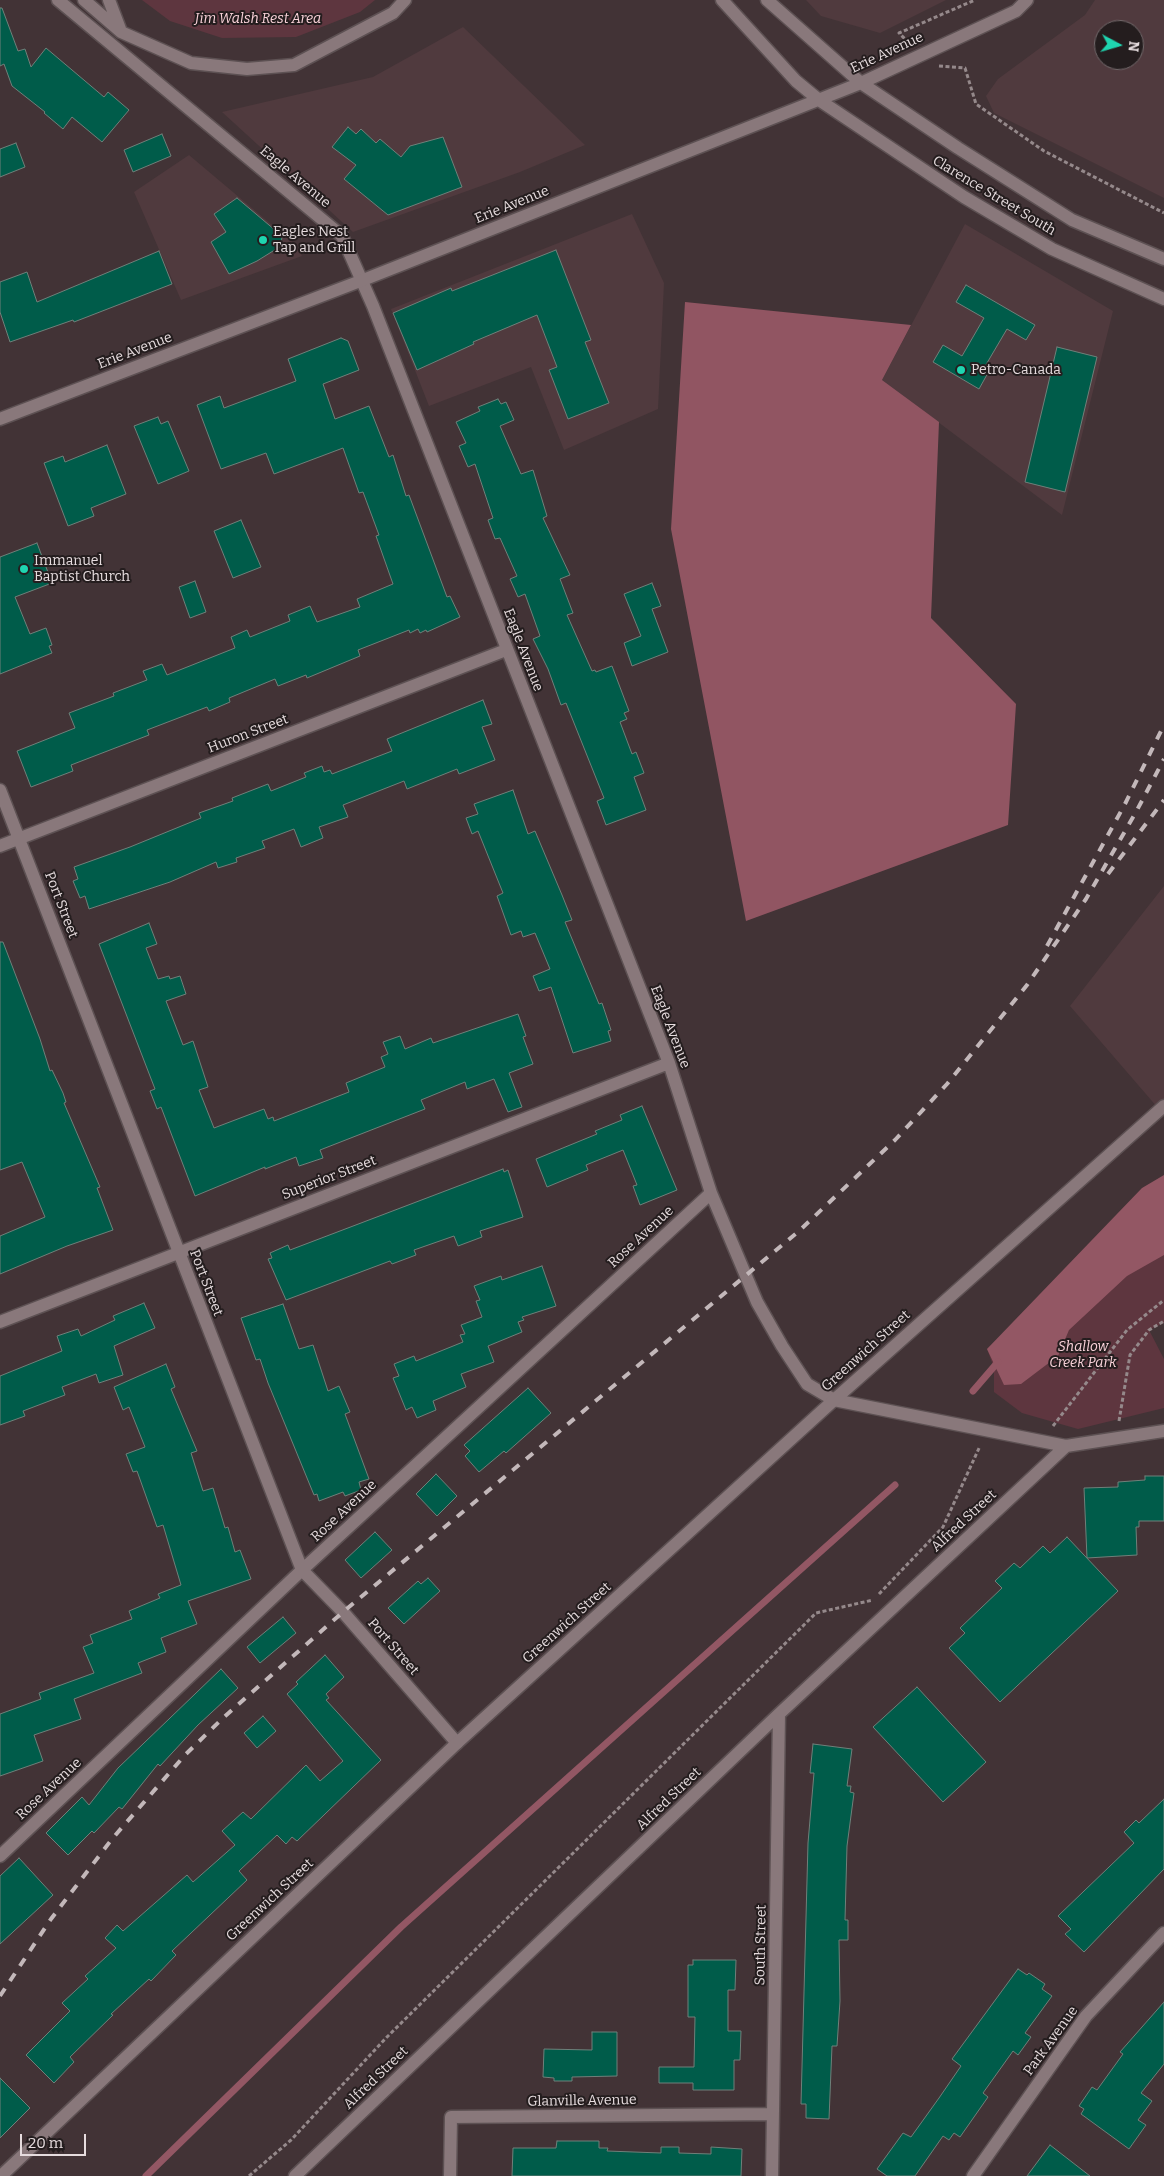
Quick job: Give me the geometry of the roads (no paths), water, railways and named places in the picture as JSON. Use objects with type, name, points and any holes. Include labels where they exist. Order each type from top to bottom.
[{"type":"street","name":"Eagle Avenue","points":[[58,0],[342,236],[362,280],[669,1063],[711,1193],[749,1284],[782,1346],[807,1384],[834,1400]]},
{"type":"street","points":[[84,0],[121,32],[191,63],[247,69],[294,65],[393,13],[405,0]]},
{"type":"street","points":[[109,0],[121,32]]},
{"type":"street","name":"Clarence Street South","points":[[722,0],[796,81],[819,100],[964,197],[1044,244],[1164,299]]},
{"type":"street","name":"Clarence Street South","points":[[767,0],[861,83],[958,148],[1072,220],[1164,259]]},
{"type":"street","name":"Erie Avenue","points":[[0,419],[362,280],[861,83],[1016,11],[1027,0]]},
{"type":"street","name":"Huron Street","points":[[0,846],[506,650]]},
{"type":"street","name":"Port Street","points":[[0,790],[302,1570],[343,1612],[457,1743]]},
{"type":"street","name":"Superior Street","points":[[0,1322],[669,1063]]},
{"type":"street","name":"Greenwich Street","points":[[1,2176],[457,1743],[834,1400],[1164,1106]]},
{"type":"street","name":"Rose Avenue","points":[[0,1856],[302,1570],[711,1193]]},
{"type":"street","points":[[834,1400],[1066,1446],[1164,1431]]},
{"type":"street","name":"Alfred Street","points":[[295,2176],[780,1714],[1066,1446]]},
{"type":"street","name":"South Street","points":[[772,2176],[780,1714]]},
{"type":"street","name":"Park Avenue","points":[[973,2176],[1086,2016],[1164,1933]]},
{"type":"street","name":"Glanville Avenue","points":[[450,2176],[451,2117],[773,2114]]},
{"type":"waterway","points":[[973,1391],[998,1362]]},
{"type":"waterway","points":[[146,2176],[401,1927],[895,1485]]},
{"type":"railway","points":[[1047,946],[1125,804],[1164,725]]},
{"type":"railway","points":[[0,1996],[51,1919],[112,1839],[185,1755],[224,1717],[343,1612],[799,1231],[895,1140],[947,1084],[1027,985],[1086,899],[1164,759]]},
{"type":"railway","points":[[1108,874],[1164,800]]},
{"type":"place","name":"Eagles Nest Tap and Grill","points":[[263,240]]},
{"type":"place","name":"Petro-Canada","points":[[961,370]]},
{"type":"place","name":"Immanuel Baptist Church","points":[[24,569]]},
{"type":"park label","name":"Jim Walsh Rest Area","points":[[258,19]]},
{"type":"park label","name":"Shallow Creek Park","points":[[1083,1355]]}]
